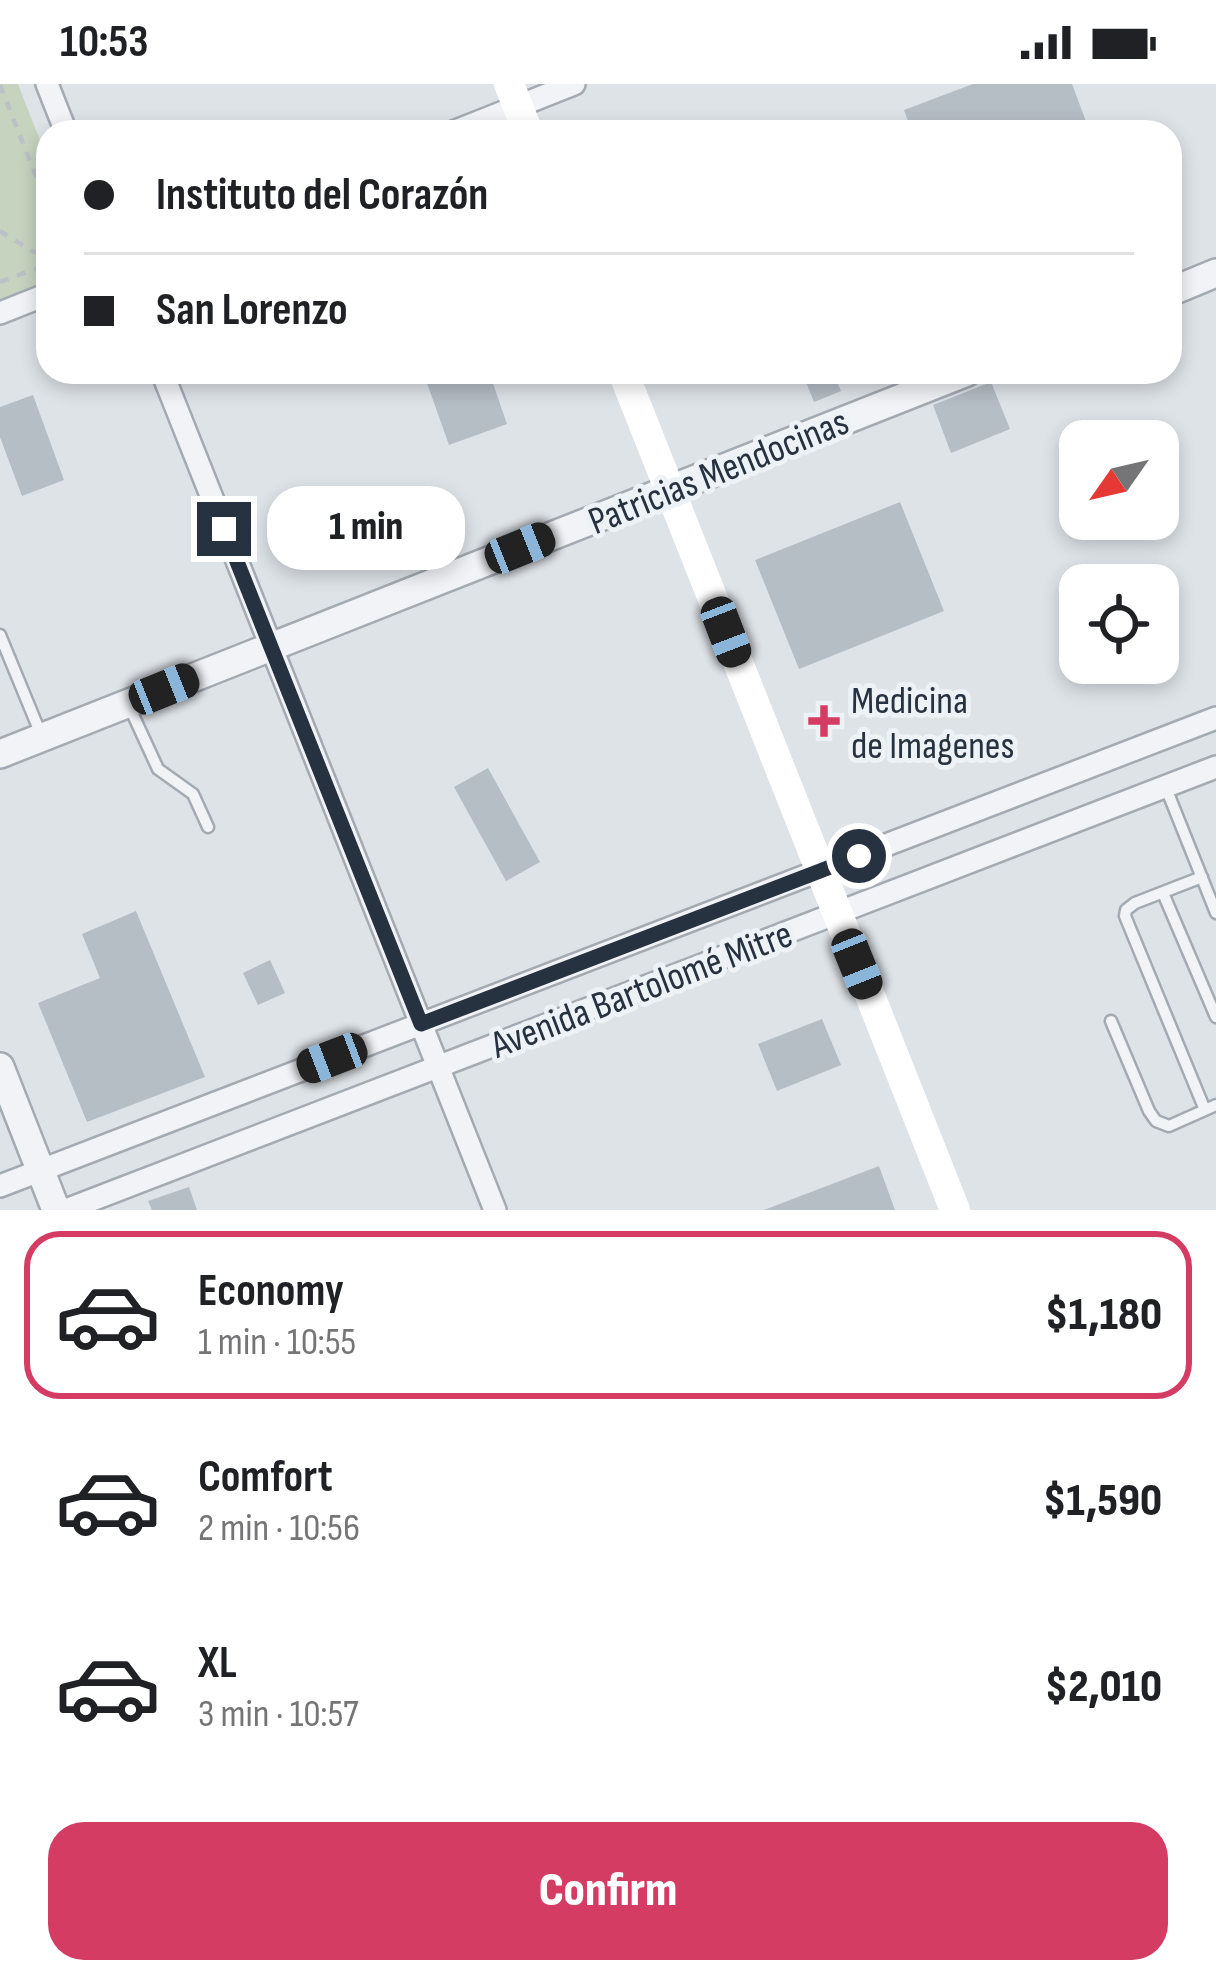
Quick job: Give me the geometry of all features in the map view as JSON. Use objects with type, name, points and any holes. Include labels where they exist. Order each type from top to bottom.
[{"type":"main road","points":[[628,384],[955,1210]]},
{"type":"street","points":[[47,84],[62,120]]},
{"type":"street","points":[[485,120],[574,84]]},
{"type":"street","points":[[1182,287],[1216,274]]},
{"type":"street","points":[[0,313],[36,299]]},
{"type":"street","points":[[167,384],[495,1210]]},
{"type":"street","name":"Patricias Mendocinas","points":[[0,754],[937,384]]},
{"type":"street","name":"Avenida Bartolomé Mitre","points":[[0,1186],[1216,718]]},
{"type":"street","name":"Avenida Bartolomé Mitre","points":[[66,1210],[1216,767]]},
{"type":"street","points":[[0,1067],[56,1210]]},
{"type":"lane","points":[[0,635],[42,737]]},
{"type":"lane","points":[[128,703],[158,769],[193,794],[208,826]]},
{"type":"lane","points":[[1166,786],[1216,913]]},
{"type":"lane","points":[[1111,1021],[1156,1121],[1168,1126],[1211,1107],[1125,916],[1136,903],[1202,877]]},
{"type":"lane","points":[[1162,892],[1216,1017]]},
{"type":"path","points":[[0,85],[36,176]]},
{"type":"path","points":[[0,110],[9,107]]},
{"type":"path","points":[[0,231],[36,253]]},
{"type":"path","points":[[0,282],[36,266]]},
{"type":"green space","points":[[0,84],[18,84],[36,130],[36,286],[0,299]]},
{"type":"building","points":[[973,84],[1072,84],[1086,120],[908,120],[904,110]]},
{"type":"building","points":[[427,384],[493,384],[507,424],[449,445]]},
{"type":"building","points":[[807,384],[838,384],[841,391],[814,402]]},
{"type":"building","points":[[992,384],[1010,429],[951,453],[933,405]]},
{"type":"building","points":[[33,395],[64,480],[22,496],[0,437],[0,407]]},
{"type":"building","points":[[900,502],[944,611],[799,669],[755,560]]},
{"type":"building","points":[[488,768],[540,862],[506,881],[454,787]]},
{"type":"building","points":[[136,911],[205,1077],[87,1122],[38,1003],[100,978],[82,934]]},
{"type":"building","points":[[270,960],[285,993],[258,1005],[243,973]]},
{"type":"building","points":[[822,1019],[841,1065],[777,1091],[758,1044]]},
{"type":"building","points":[[879,1166],[895,1210],[764,1210]]},
{"type":"building","points":[[189,1187],[197,1210],[152,1210],[148,1201]]},
{"type":"place","name":"Medicina de Imagenes","points":[[824,721]]},
{"type":"route","points":[[224,529],[421,1024],[859,856]]}]
